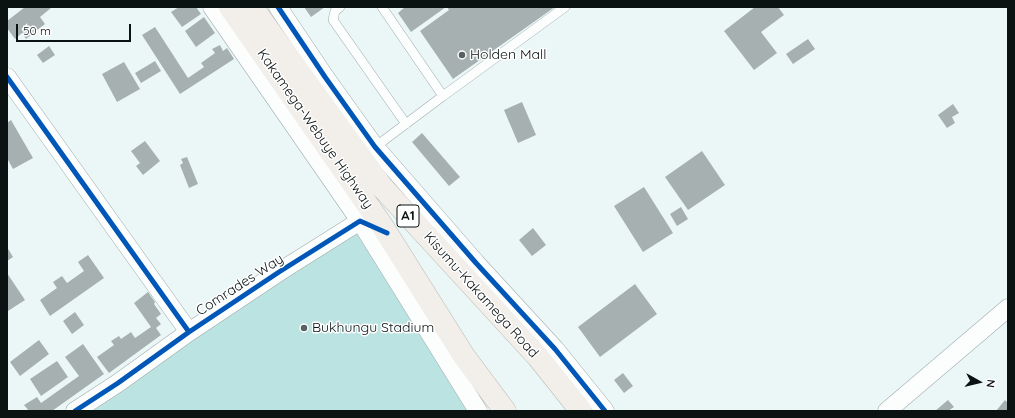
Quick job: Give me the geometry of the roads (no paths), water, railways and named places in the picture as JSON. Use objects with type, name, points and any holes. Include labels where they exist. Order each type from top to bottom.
[{"type":"highway","name":"Kakamega-Webuye Highway","points":[[230,7],[387,234],[464,356],[505,411]]},
{"type":"highway","name":"Kisumu-Kakamega Road","points":[[252,7],[382,187],[538,357],[580,411]]},
{"type":"street","points":[[212,7],[360,221],[478,411]]},
{"type":"street","points":[[278,7],[330,85],[375,147],[476,263],[556,349],[605,411]]},
{"type":"street","points":[[236,41],[267,61]]},
{"type":"street","points":[[8,82],[189,332]]},
{"type":"street","points":[[360,221],[387,234]]},
{"type":"street","name":"Comrades Way","points":[[74,411],[118,384],[189,332],[279,272],[360,221]]},
{"type":"street","points":[[887,411],[1008,308]]},
{"type":"lane","points":[[340,7],[335,11],[333,20],[406,124]]},
{"type":"lane","points":[[382,7],[443,96]]},
{"type":"lane","points":[[375,147],[565,7]]},
{"type":"lane","points":[[330,85],[337,125]]},
{"type":"place","name":"Holden Mall","points":[[462,55]]},
{"type":"place","name":"Bukhungu Stadium","points":[[304,328]]}]
